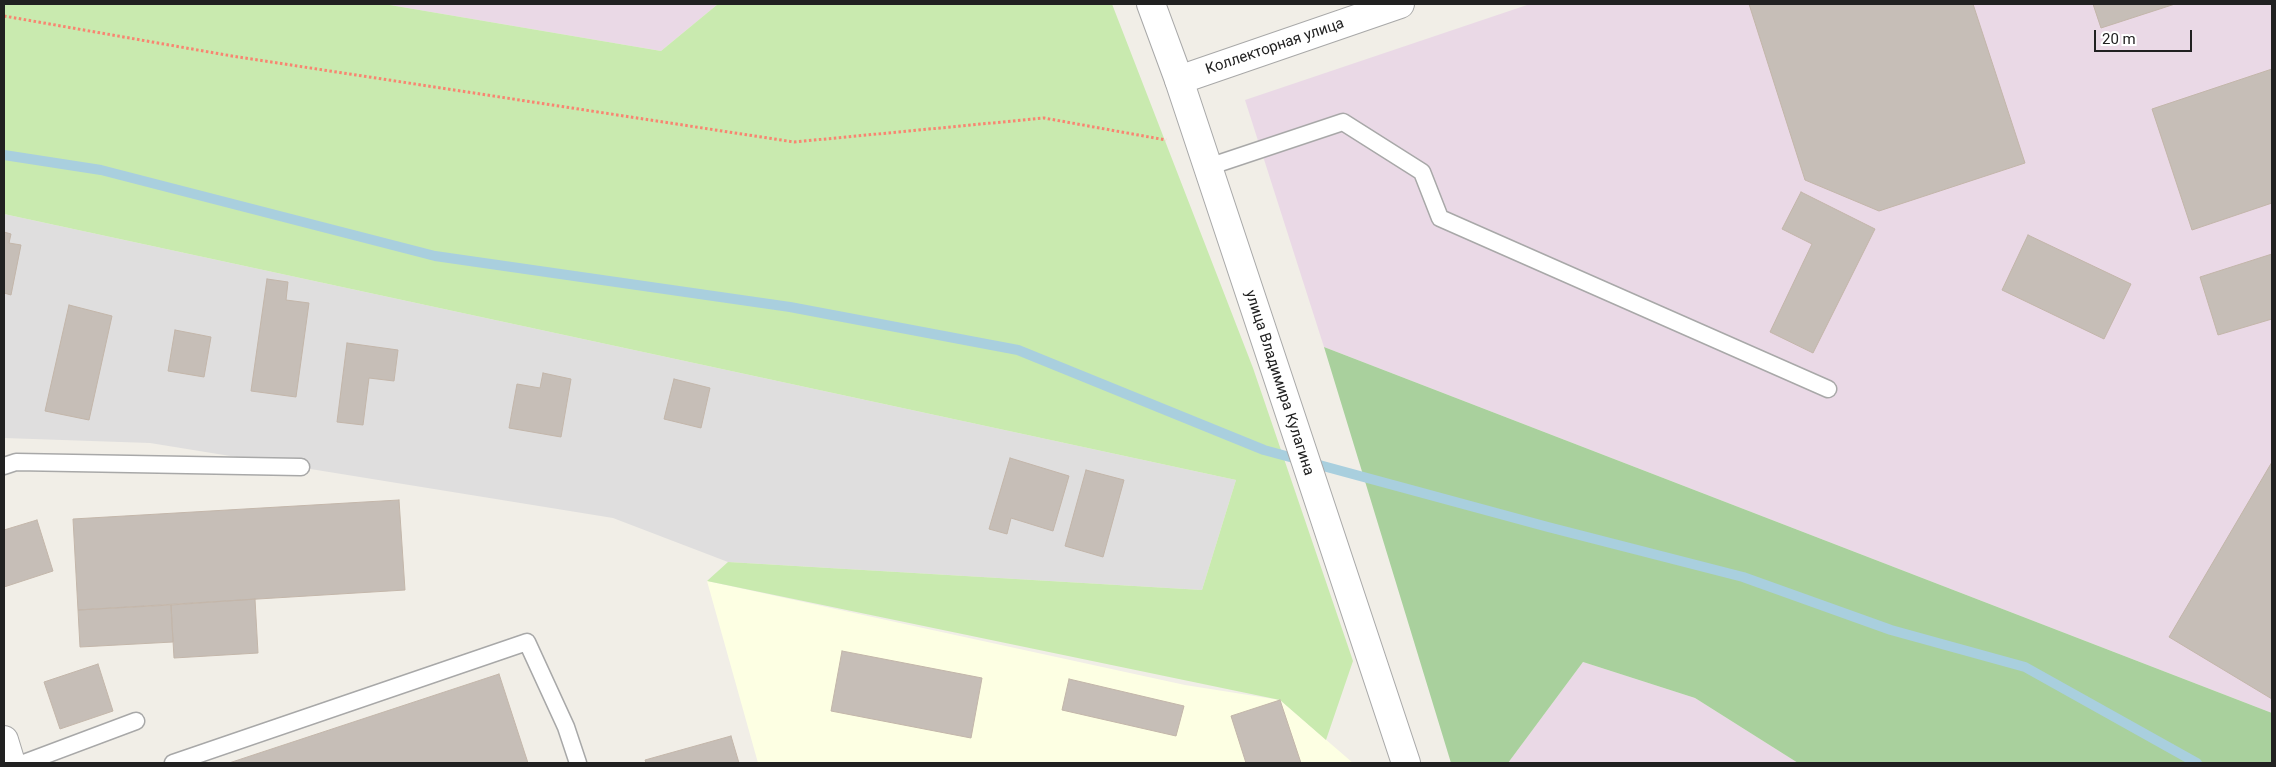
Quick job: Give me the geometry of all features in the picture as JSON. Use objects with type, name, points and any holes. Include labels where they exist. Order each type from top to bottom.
[{"type":"street","name":"улица Владимира Кулагина","points":[[1151,4],[1179,80],[1406,763]]},
{"type":"street","name":"Коллекторная улица","points":[[1179,80],[1400,4]]},
{"type":"street","points":[[4,740],[11,763]]},
{"type":"lane","points":[[1204,157],[1343,122],[1422,172],[1440,218],[1828,388]]},
{"type":"lane","points":[[4,466],[16,462],[301,467]]},
{"type":"lane","points":[[172,763],[526,642],[566,727],[578,763]]},
{"type":"lane","points":[[24,763],[136,721]]},
{"type":"path","points":[[4,16],[232,56],[794,142],[1044,118],[1204,157]]},
{"type":"shaded area","points":[[384,4],[718,4],[661,51]]},
{"type":"shaded area","points":[[1530,4],[2272,4],[2272,713],[1324,347],[1245,100]]},
{"type":"shaded area","points":[[4,214],[1236,480],[1202,590],[728,562],[613,518],[150,443],[4,438]]},
{"type":"shaded area","points":[[707,581],[1185,685],[1280,700],[1353,763],[758,763]]},
{"type":"shaded area","points":[[1583,662],[1695,698],[1798,763],[1508,763]]},
{"type":"green space","points":[[4,4],[384,4],[661,51],[718,4],[1112,4],[1253,368],[1353,661],[1326,740],[1280,700],[707,581],[728,562],[1202,590],[1236,480],[4,214]]},
{"type":"green space","points":[[1324,347],[2272,713],[2272,763],[1798,763],[1695,698],[1583,662],[1508,763],[1451,763]]},
{"type":"building","points":[[1749,4],[1973,4],[2025,163],[1879,211],[1805,180]]},
{"type":"building","points":[[2093,4],[2175,4],[2101,28]]},
{"type":"building","points":[[2272,69],[2272,203],[2192,230],[2152,109]]},
{"type":"building","points":[[1801,192],[1875,229],[1813,353],[1770,332],[1812,244],[1782,229]]},
{"type":"building","points":[[4,232],[11,234],[9,243],[21,245],[11,295],[4,293]]},
{"type":"building","points":[[2028,235],[2131,284],[2104,339],[2002,290]]},
{"type":"building","points":[[2272,254],[2272,319],[2218,335],[2200,277]]},
{"type":"building","points":[[267,279],[288,282],[286,300],[309,303],[296,397],[251,391]]},
{"type":"building","points":[[69,305],[112,316],[89,420],[45,411]]},
{"type":"building","points":[[175,330],[211,337],[204,377],[168,371]]},
{"type":"building","points":[[347,343],[398,350],[394,381],[369,378],[363,425],[337,422]]},
{"type":"building","points":[[543,373],[571,379],[561,437],[509,428],[517,384],[540,388]]},
{"type":"building","points":[[674,379],[710,388],[701,428],[664,419]]},
{"type":"building","points":[[1010,458],[1069,476],[1053,531],[1011,518],[1007,534],[989,529]]},
{"type":"building","points":[[2272,462],[2272,699],[2169,637]]},
{"type":"building","points":[[1086,470],[1124,480],[1103,557],[1065,546]]},
{"type":"building","points":[[399,500],[405,590],[78,610],[73,519]]},
{"type":"building","points":[[37,520],[53,571],[4,587],[4,530]]},
{"type":"building","points":[[255,599],[258,653],[174,658],[171,605]]},
{"type":"building","points":[[171,605],[173,642],[80,647],[78,610]]},
{"type":"building","points":[[842,651],[982,678],[971,738],[831,711]]},
{"type":"building","points":[[98,664],[113,711],[60,729],[44,682]]},
{"type":"building","points":[[499,674],[528,763],[229,763]]},
{"type":"building","points":[[1069,679],[1184,706],[1176,736],[1062,710]]},
{"type":"building","points":[[1280,700],[1301,763],[1246,763],[1231,716]]},
{"type":"building","points":[[731,736],[739,763],[646,763],[645,760]]},
{"type":"waterway","points":[[4,155],[101,170],[435,256],[790,307],[1018,350],[1264,450],[1548,527],[1743,577],[1891,630],[2025,667],[2197,763]]}]
